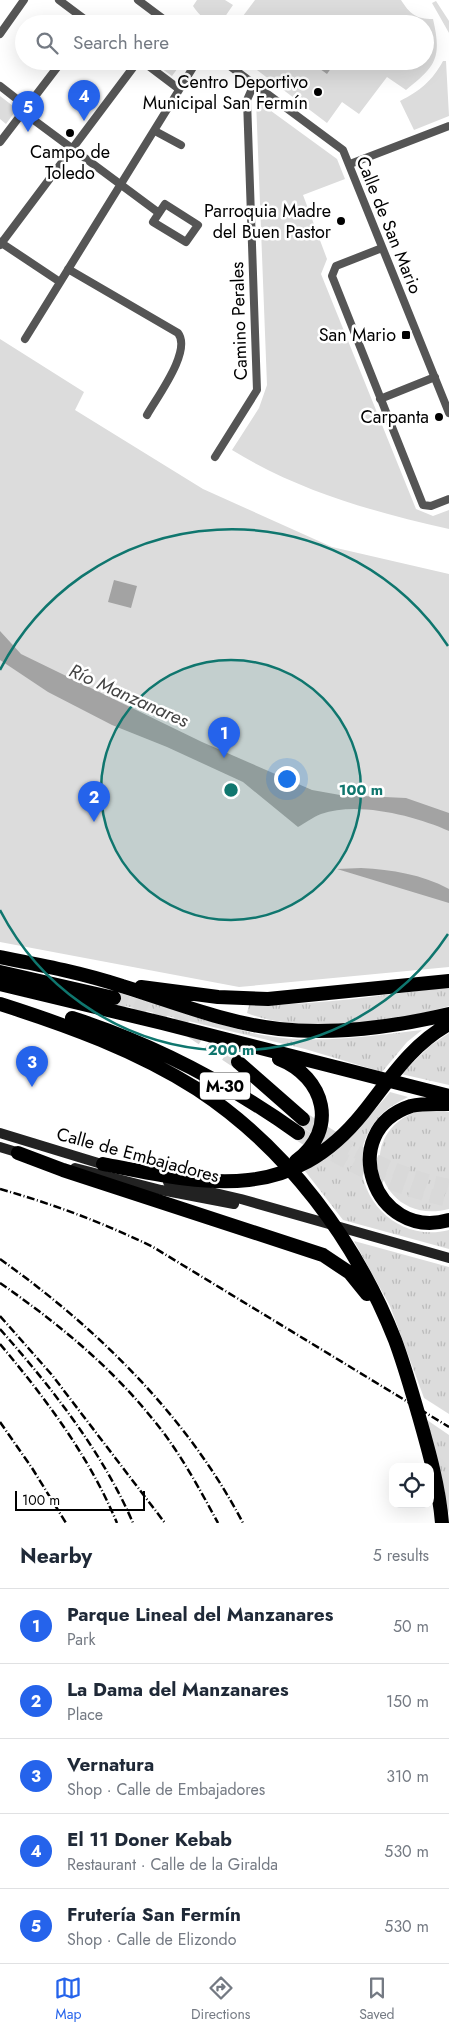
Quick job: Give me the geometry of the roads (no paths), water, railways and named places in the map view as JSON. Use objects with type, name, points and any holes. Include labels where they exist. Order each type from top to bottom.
[{"type":"highway","points":[[0,957],[120,985],[248,1024],[279,1029],[337,1031],[413,1022],[449,1014]]},
{"type":"highway","points":[[0,972],[114,998]]},
{"type":"highway","points":[[120,985],[218,997],[268,999],[449,981]]},
{"type":"highway","points":[[0,984],[162,1022],[449,1096]]},
{"type":"highway","name":"M-30","points":[[0,996],[90,1024],[148,1048],[230,1089],[298,1133]]},
{"type":"highway","points":[[0,1004],[75,1028],[162,1068],[220,1106],[270,1150],[311,1194],[351,1251],[396,1341],[427,1444],[442,1520]]},
{"type":"highway","points":[[162,1022],[171,1031],[278,1058],[295,1066],[308,1077],[318,1094],[322,1120],[318,1135],[301,1162]]},
{"type":"highway","points":[[103,1164],[183,1180],[232,1182],[271,1175],[301,1162],[341,1137],[354,1124],[406,1058],[430,1036],[449,1024]]},
{"type":"highway","points":[[238,1062],[303,1119]]},
{"type":"highway","points":[[449,1104],[422,1104],[395,1114],[376,1136],[370,1163],[376,1191],[396,1211],[420,1222],[438,1223],[449,1220]]},
{"type":"highway","points":[[18,1153],[64,1170],[323,1255],[350,1273],[373,1306],[385,1316]]},
{"type":"main road","name":"Calle de Embajadores","points":[[0,1133],[129,1173],[241,1199],[267,1208],[449,1258]]},
{"type":"main road","name":"Calle de Embajadores","points":[[0,1147],[161,1190],[267,1208]]},
{"type":"street","points":[[0,34],[24,0]]},
{"type":"street","points":[[59,0],[79,15]]},
{"type":"street","points":[[138,0],[158,15]]},
{"type":"street","points":[[147,7],[152,0]]},
{"type":"street","points":[[0,142],[3,132],[25,109],[55,70]]},
{"type":"street","points":[[60,282],[1,243],[72,147],[133,70]]},
{"type":"street","points":[[153,70],[179,89]]},
{"type":"street","points":[[25,339],[191,70]]},
{"type":"street","name":"Calle de San Mario","points":[[235,70],[343,150],[449,413]]},
{"type":"street","name":"Camino Perales","points":[[215,457],[257,390],[247,100],[254,84]]},
{"type":"street","points":[[0,86],[72,147],[159,213]]},
{"type":"street","points":[[350,164],[449,126]]},
{"type":"street","points":[[155,131],[180,145]]},
{"type":"street","points":[[165,204],[198,225],[186,242],[153,222],[159,213],[165,204]]},
{"type":"street","points":[[382,248],[336,266],[332,276],[423,505],[431,506],[449,499]]},
{"type":"street","points":[[68,269],[178,333],[181,338],[182,354],[147,415]]},
{"type":"street","points":[[380,399],[435,377]]},
{"type":"tunnel","points":[[114,998],[178,1022],[238,1062]]},
{"type":"tunnel","points":[[303,1119],[373,1160],[410,1175],[449,1186]]},
{"type":"tunnel","points":[[298,1133],[370,1174],[408,1189],[449,1200]]},
{"type":"railway","points":[[0,1189],[78,1215],[153,1247],[449,1427]]},
{"type":"railway","points":[[0,1259],[71,1314],[137,1377],[195,1446],[243,1523]]},
{"type":"railway","points":[[0,1283],[61,1328],[135,1398],[161,1429],[179,1455],[218,1523]]},
{"type":"railway","points":[[0,1316],[52,1375],[165,1523]]},
{"type":"railway","points":[[0,1329],[38,1374],[91,1445],[133,1523]]},
{"type":"railway","points":[[0,1344],[50,1407],[80,1451],[106,1498],[117,1523]]},
{"type":"railway","points":[[0,1422],[32,1468],[66,1523]]},
{"type":"place","name":"Centro Deportivo Municipal San Fermín","points":[[318,92]]},
{"type":"place","name":"El 11 Doner Kebab","points":[[84,121]]},
{"type":"place","name":"Frutería San Fermín","points":[[28,132]]},
{"type":"place","name":"Campo de Toledo","points":[[70,133]]},
{"type":"place","name":"Parroquia Madre del Buen Pastor","points":[[341,221]]},
{"type":"place","name":"San Mario","points":[[406,335]]},
{"type":"place","name":"Carpanta","points":[[439,417]]},
{"type":"place","name":"Parque Lineal del Manzanares","points":[[224,758]]},
{"type":"place","name":"La Dama del Manzanares","points":[[94,822]]},
{"type":"place","name":"Vernatura","points":[[32,1087]]},
{"type":"water label","name":"Río Manzanares","points":[[129,695]]}]
